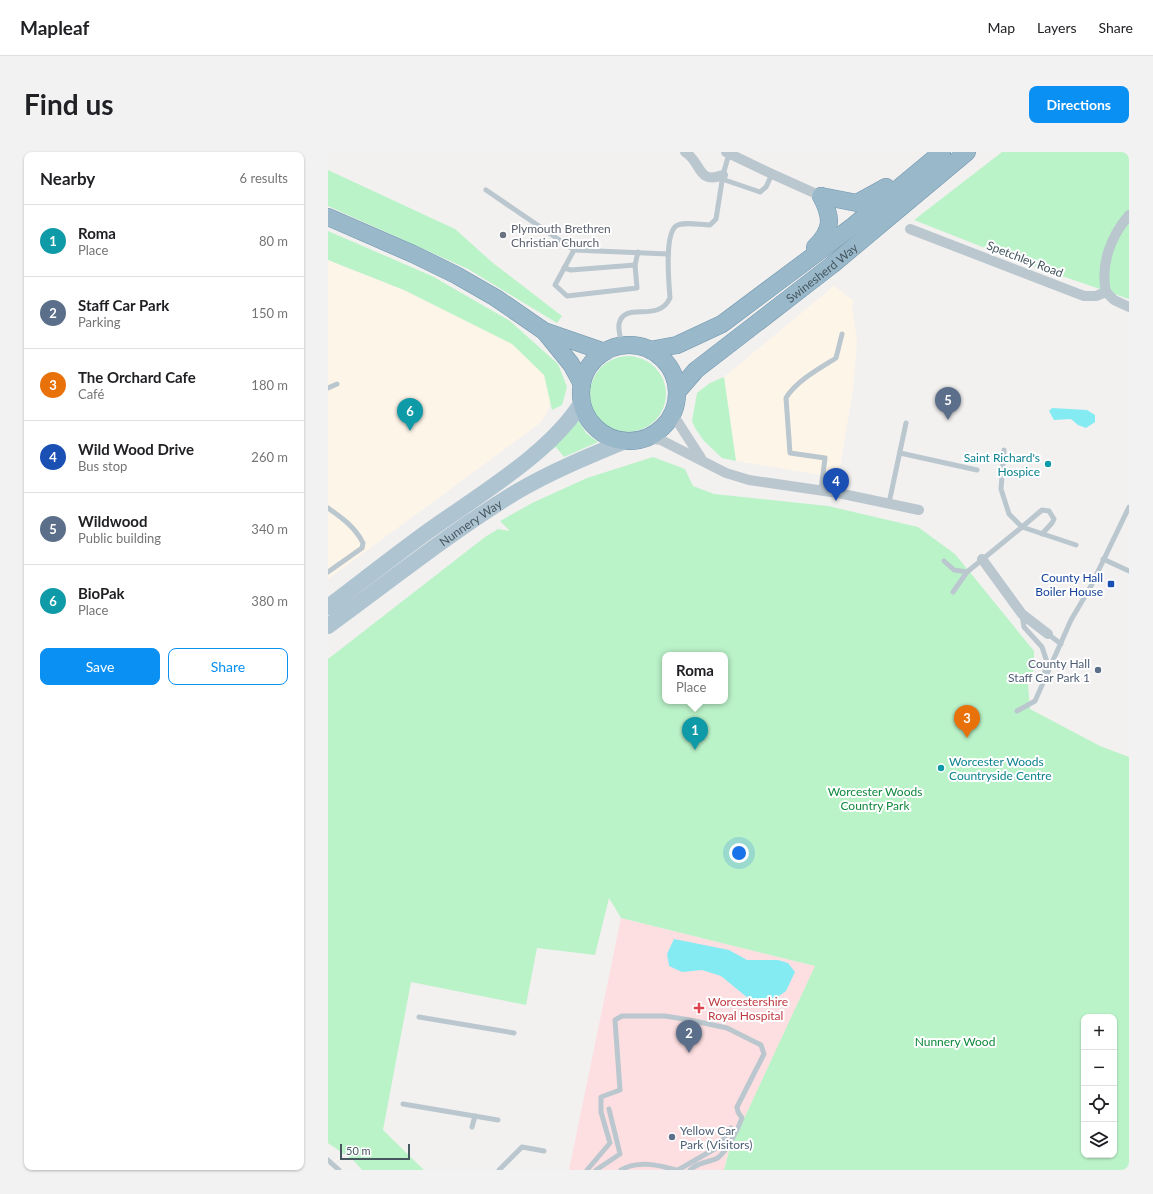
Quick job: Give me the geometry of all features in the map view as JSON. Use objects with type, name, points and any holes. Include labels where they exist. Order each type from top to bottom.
[{"type":"highway","name":"Swinesherd Way","points":[[650,350],[677,345],[722,324],[853,226],[942,152]]},
{"type":"highway","name":"Swinesherd Way","points":[[677,392],[696,370],[832,265],[967,152]]},
{"type":"highway","points":[[821,196],[857,203],[914,175]]},
{"type":"highway","points":[[722,324],[811,251],[827,233],[830,224],[829,215],[821,196]]},
{"type":"highway","points":[[328,217],[413,254],[456,275],[496,298],[544,331],[605,352]]},
{"type":"highway","points":[[544,331],[571,364],[582,384]]},
{"type":"highway","points":[[622,346],[642,347],[650,350],[668,366],[674,377],[677,392],[672,413],[663,426],[646,438],[625,440],[612,438],[601,432],[592,424],[585,414],[582,402],[582,384],[587,370],[595,359],[605,352],[622,346]]},
{"type":"main road","name":"Nunnery Way","points":[[328,607],[428,532],[509,475],[568,422],[582,402]]},
{"type":"main road","name":"Nunnery Way","points":[[328,626],[458,531],[518,491],[551,473],[625,440]]},
{"type":"street","points":[[685,152],[694,159],[705,176],[714,178],[722,177]]},
{"type":"street","points":[[725,154],[821,196]]},
{"type":"street","points":[[1129,215],[1118,228],[1109,247],[1104,269],[1106,292],[1114,300],[1129,307]]},
{"type":"street","name":"Spetchley Road","points":[[910,229],[1084,296],[1096,296],[1106,292]]},
{"type":"street","points":[[672,413],[701,459]]},
{"type":"street","points":[[646,438],[661,440],[726,473],[749,480],[821,490],[918,510]]},
{"type":"street","points":[[982,559],[1022,614],[1048,634]]},
{"type":"lane","points":[[622,346],[619,324],[626,315],[634,311],[657,311],[667,304],[670,298],[668,254],[670,234],[676,226],[682,224],[714,224],[725,154]]},
{"type":"lane","points":[[722,177],[760,192],[766,187],[772,174]]},
{"type":"lane","points":[[486,190],[574,250],[668,254]]},
{"type":"lane","points":[[574,250],[555,285],[567,296],[637,288],[635,265],[638,252]]},
{"type":"lane","points":[[564,268],[571,270],[635,265]]},
{"type":"lane","points":[[821,490],[825,458],[790,453],[786,398],[789,392],[796,386],[836,358],[842,334]]},
{"type":"lane","points":[[328,388],[337,384]]},
{"type":"lane","points":[[889,503],[906,424]]},
{"type":"lane","points":[[1004,450],[1001,489],[1009,514],[1022,527],[1076,545]]},
{"type":"lane","points":[[900,453],[977,470]]},
{"type":"lane","points":[[328,508],[350,524],[358,533],[363,543],[362,548],[328,572]]},
{"type":"lane","points":[[1017,711],[1035,701],[1071,620],[1129,508]]},
{"type":"lane","points":[[953,592],[967,572],[1042,510],[1049,512],[1054,519],[1042,534]]},
{"type":"lane","points":[[1103,559],[1129,571]]},
{"type":"lane","points":[[944,561],[954,570],[967,572]]},
{"type":"lane","points":[[1022,614],[1024,627],[1042,647],[1046,662],[1042,688]]},
{"type":"lane","points":[[1048,634],[1061,644]]},
{"type":"lane","points":[[587,1170],[610,1144],[601,1112],[601,1097],[620,1090],[615,1020],[622,1016],[665,1016],[690,1020],[727,1028],[761,1045],[764,1054],[737,1107],[742,1118],[736,1132],[718,1157],[696,1164],[690,1170]]},
{"type":"lane","points":[[419,1017],[514,1033]]},
{"type":"lane","points":[[404,1104],[498,1120]]},
{"type":"lane","points":[[596,1170],[620,1154],[609,1109]]},
{"type":"lane","points":[[472,1127],[475,1116]]},
{"type":"lane","points":[[621,1170],[628,1166],[657,1164],[677,1170],[718,1147],[731,1128]]},
{"type":"lane","points":[[500,1170],[522,1147],[544,1151]]},
{"type":"lane","points":[[328,1160],[337,1169]]},
{"type":"shaded area","points":[[328,260],[404,290],[502,336],[535,360],[551,384],[552,397],[547,413],[539,424],[328,579]]},
{"type":"shaded area","points":[[834,286],[854,301],[852,305],[857,341],[853,389],[838,478],[736,461],[724,377]]},
{"type":"shaded area","name":"Worcestershire Royal Hospital","points":[[621,918],[816,966],[729,1151],[724,1170],[569,1170]]},
{"type":"green space","points":[[1002,152],[1129,152],[1129,299],[1018,261],[914,220]]},
{"type":"green space","points":[[328,170],[455,229],[493,263],[562,316],[557,323],[468,269],[328,206]]},
{"type":"green space","points":[[328,231],[432,276],[510,321],[558,364],[567,387],[562,405],[552,410],[544,375],[512,344],[404,290],[328,260]]},
{"type":"green space","points":[[620,356],[636,356],[649,362],[660,373],[666,386],[664,409],[649,426],[636,432],[620,432],[607,426],[592,409],[590,402],[590,386],[596,373],[613,358]]},
{"type":"green space","points":[[724,377],[736,461],[722,458],[704,441],[692,421],[697,393],[710,383]]},
{"type":"green space","points":[[579,421],[586,433],[598,442],[564,457],[556,447],[550,451],[547,449]]},
{"type":"green space","name":"Worcester Woods Country Park","points":[[653,457],[685,469],[693,486],[714,494],[828,506],[918,527],[955,554],[1034,651],[1034,669],[1028,684],[1030,709],[1100,746],[1129,757],[1129,1170],[724,1170],[729,1151],[815,966],[621,918],[609,898],[595,955],[537,948],[526,1005],[411,982],[383,1130],[424,1170],[362,1170],[354,1161],[328,1143],[328,659],[485,537],[498,529],[510,531],[500,521],[532,503],[587,478]]},
{"type":"water","points":[[1052,408],[1087,410],[1095,415],[1095,422],[1086,428],[1078,425],[1071,419],[1054,420],[1049,411]]},
{"type":"water","points":[[674,939],[729,950],[747,960],[778,960],[788,963],[795,972],[786,991],[766,1005],[749,999],[721,976],[702,970],[682,972],[669,966],[667,954]]},
{"type":"place","name":"Plymouth Brethren Christian Church","points":[[503,235]]},
{"type":"place","name":"Wildwood","points":[[948,420]]},
{"type":"place","name":"BioPak","points":[[410,431]]},
{"type":"place","name":"Saint Richard's Hospice","points":[[1048,464]]},
{"type":"place","name":"Wild Wood Drive","points":[[836,501]]},
{"type":"place","name":"County Hall Boiler House","points":[[1111,584]]},
{"type":"place","name":"County Hall Staff Car Park 1","points":[[1098,670]]},
{"type":"place","name":"The Orchard Cafe","points":[[967,738]]},
{"type":"place","name":"Roma","points":[[695,750]]},
{"type":"place","name":"Worcester Woods Countryside Centre","points":[[941,768]]},
{"type":"place","name":"Worcestershire Royal Hospital","points":[[699,1008]]},
{"type":"place","name":"Staff Car Park","points":[[689,1053]]},
{"type":"place","name":"Yellow Car Park (Visitors)","points":[[672,1137]]},
{"type":"park label","name":"Nunnery Wood","points":[[955,1041]]}]
